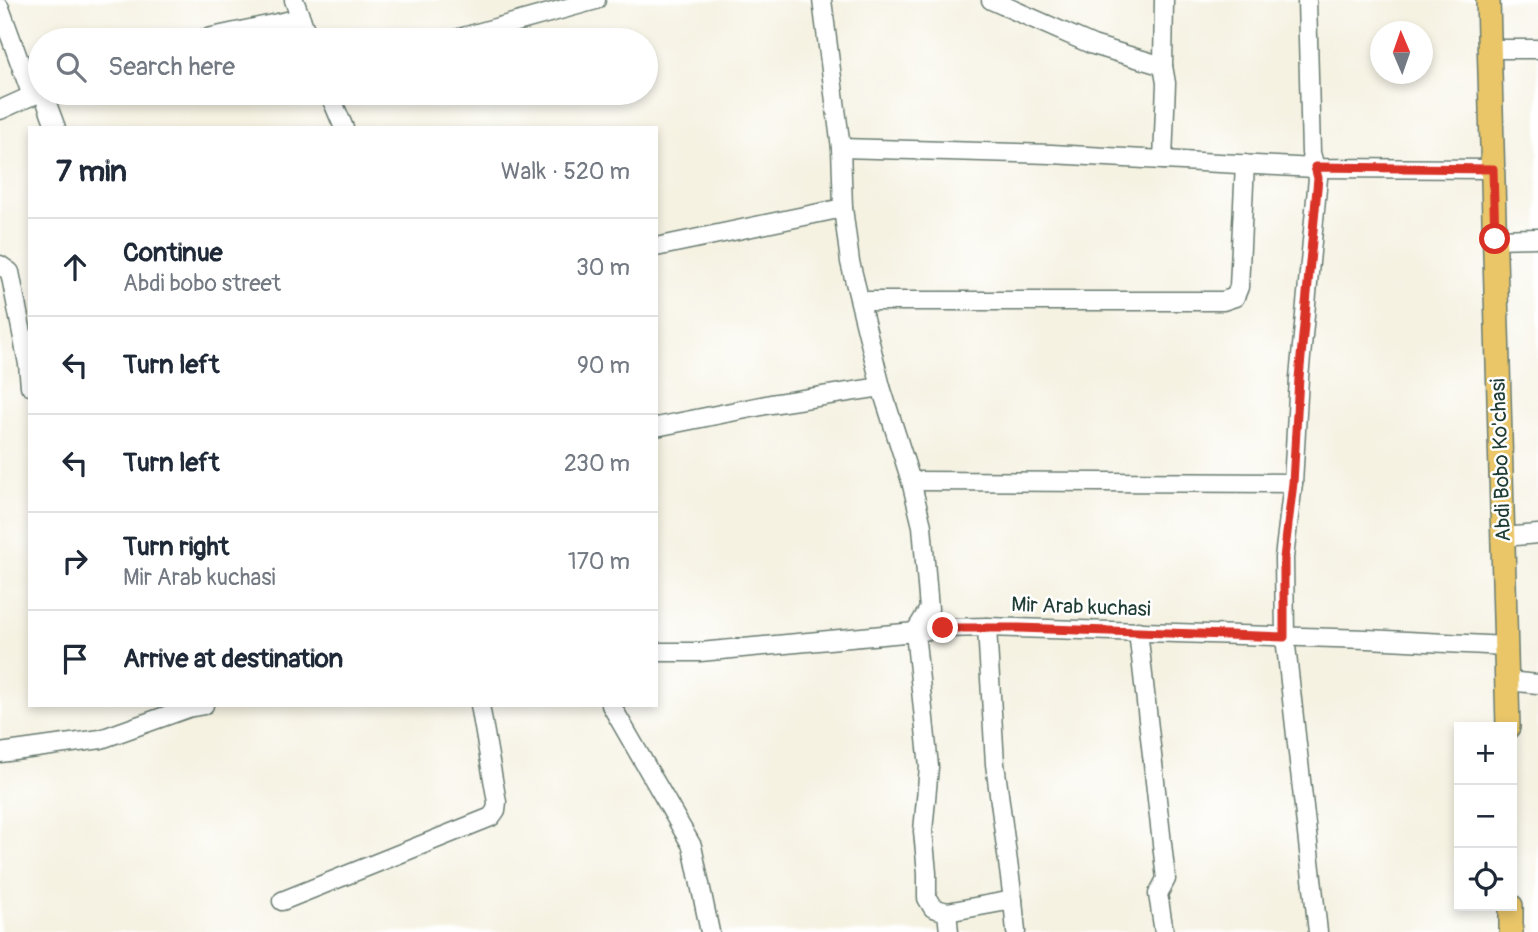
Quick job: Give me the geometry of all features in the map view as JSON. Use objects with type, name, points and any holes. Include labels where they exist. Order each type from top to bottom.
[{"type":"main road","name":"Abdi Bobo Ko'chasi","points":[[1488,0],[1508,722]]},
{"type":"main road","points":[[1511,911],[1511,932]]},
{"type":"street","points":[[294,0],[305,28]]},
{"type":"street","points":[[495,28],[596,0]]},
{"type":"street","points":[[822,0],[841,148],[843,208],[850,262],[881,387],[911,481],[922,526],[929,610],[915,632],[929,767],[923,831],[927,898],[933,908],[947,912],[1013,900]]},
{"type":"street","points":[[991,0],[1093,45],[1163,66]]},
{"type":"street","points":[[1163,160],[1166,83],[1163,66],[1164,0]]},
{"type":"street","points":[[1307,0],[1311,153],[1318,178],[1299,378],[1293,483],[1284,558],[1284,637],[1318,932]]},
{"type":"street","points":[[0,8],[28,71]]},
{"type":"street","points":[[254,28],[301,18]]},
{"type":"street","points":[[1491,49],[1538,49]]},
{"type":"street","points":[[0,110],[28,98]]},
{"type":"street","points":[[44,105],[55,126]]},
{"type":"street","points":[[334,105],[343,126]]},
{"type":"street","points":[[841,148],[1051,154],[1315,167],[1493,169]]},
{"type":"street","points":[[860,301],[1223,301],[1235,297],[1239,287],[1245,164]]},
{"type":"street","points":[[658,247],[843,208]]},
{"type":"street","points":[[1495,239],[1538,238]]},
{"type":"street","points":[[0,265],[10,272],[28,364]]},
{"type":"street","points":[[658,427],[771,404],[881,387]]},
{"type":"street","points":[[911,481],[1293,483]]},
{"type":"street","points":[[1503,537],[1538,534]]},
{"type":"street","points":[[987,627],[995,764],[1016,932]]},
{"type":"street","name":"Mir Arab kuchasi","points":[[658,652],[700,652],[943,628],[987,627],[1506,646]]},
{"type":"street","points":[[1138,631],[1166,879],[1158,894],[1164,932]]},
{"type":"street","points":[[1507,681],[1538,684]]},
{"type":"street","points":[[0,753],[101,739],[168,710],[193,707]]},
{"type":"street","points":[[282,901],[491,817],[497,802],[480,707]]},
{"type":"street","points":[[612,707],[692,846],[710,932]]},
{"type":"street","points":[[947,912],[948,932]]},
{"type":"route","points":[[943,628],[987,627],[1284,637],[1284,558],[1293,483],[1299,378],[1318,178],[1315,167],[1493,169],[1495,239]]}]
